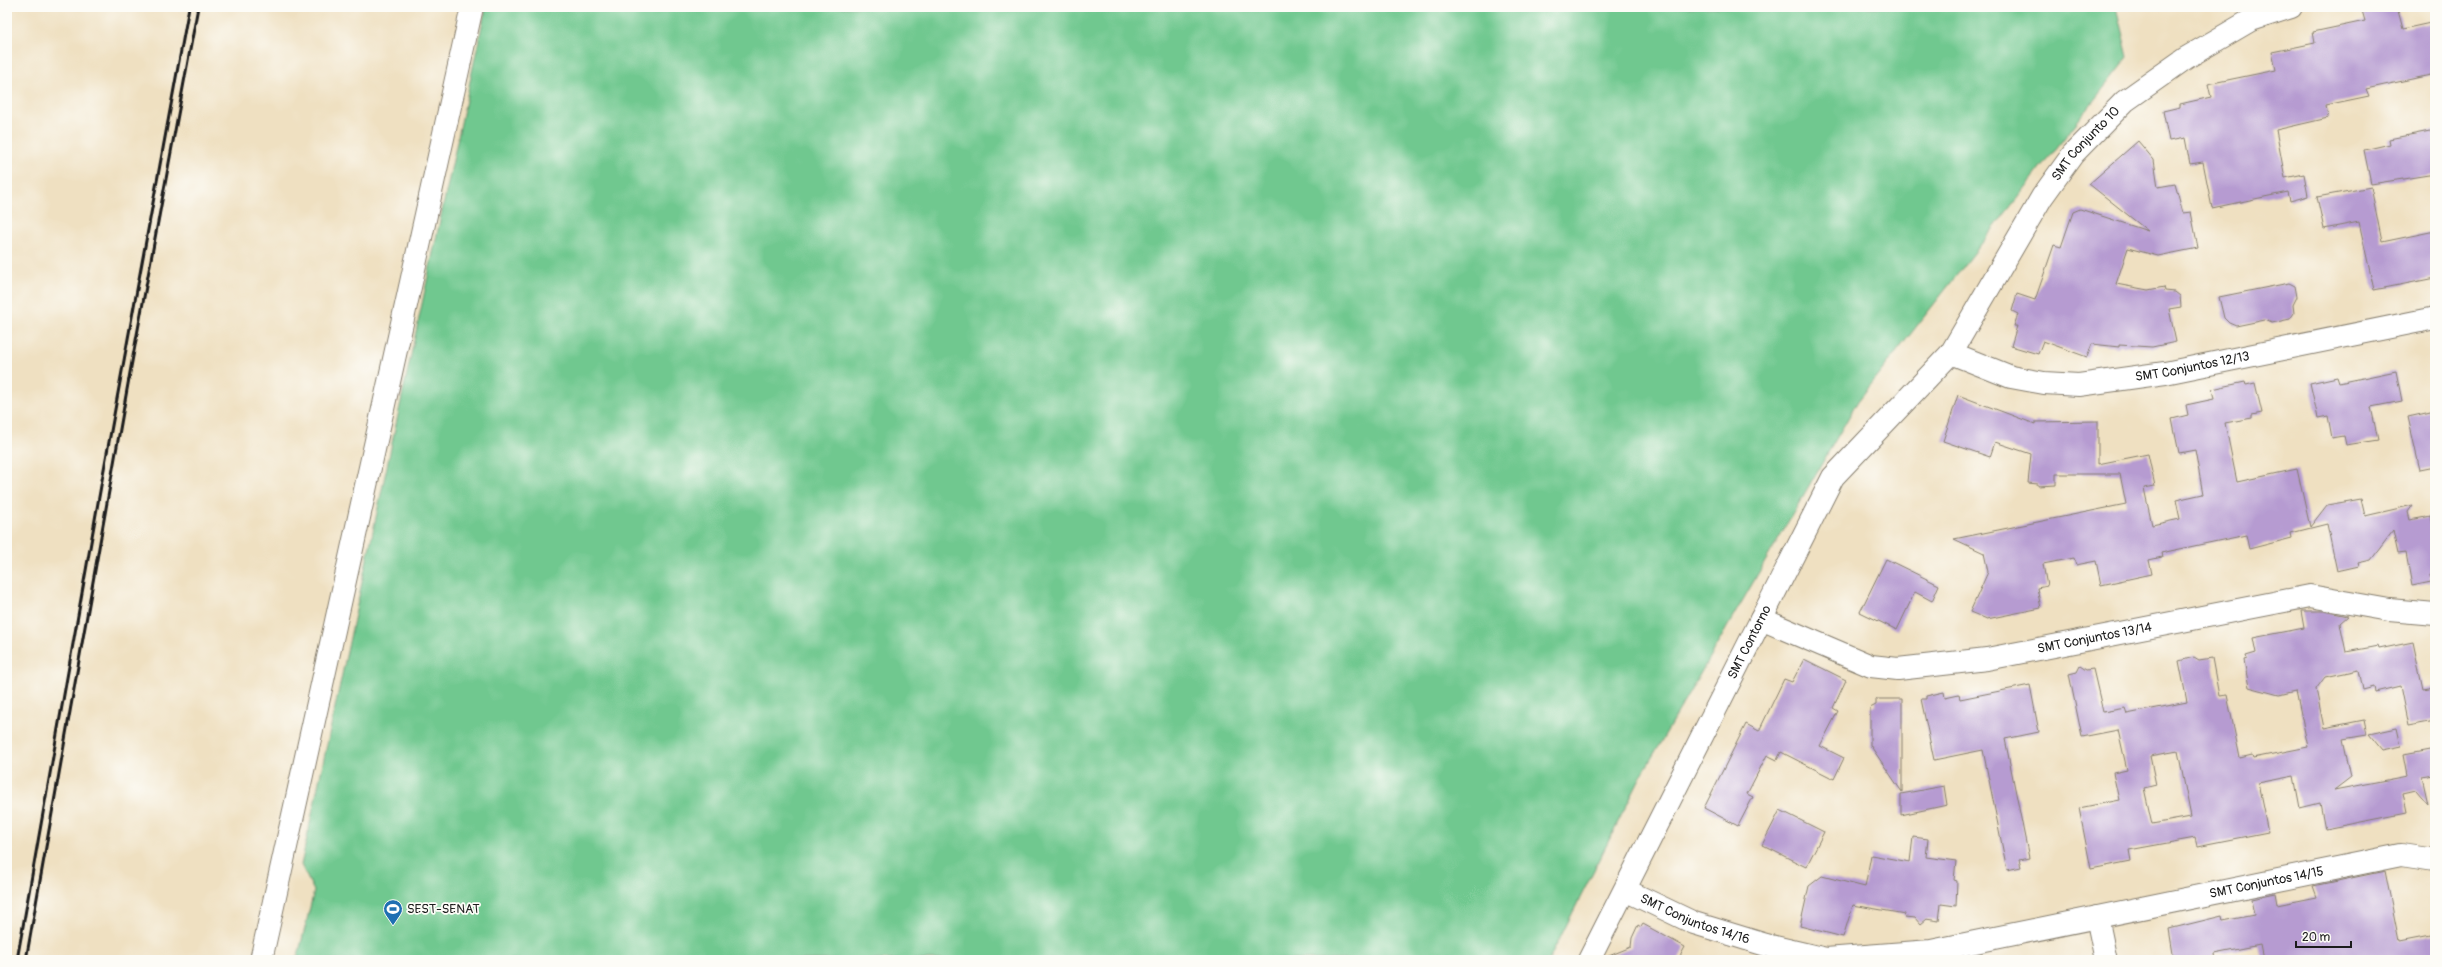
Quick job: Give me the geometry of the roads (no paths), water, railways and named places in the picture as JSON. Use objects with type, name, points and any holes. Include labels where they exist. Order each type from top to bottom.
[{"type":"street","points":[[261,960],[472,7]]},
{"type":"street","name":"SMT Conjunto 10","points":[[1951,353],[2042,197],[2073,154],[2115,111],[2126,101],[2186,58],[2251,20],[2290,7]]},
{"type":"street","name":"SMT Conjuntos 12/13","points":[[1951,353],[2011,377],[2044,384],[2079,385],[2165,372],[2435,318]]},
{"type":"street","name":"SMT Contorno","points":[[1589,960],[1833,477],[1951,353]]},
{"type":"street","name":"SMT Conjuntos 13/14","points":[[1760,619],[1871,666],[1898,669],[1987,659],[2310,596],[2389,610],[2435,614]]},
{"type":"street","name":"SMT Conjuntos 14/15","points":[[2097,917],[2401,855],[2435,860]]},
{"type":"street","name":"SMT Conjuntos 14/16","points":[[1625,890],[1694,923],[1766,945],[1826,959],[1931,951],[2097,917]]},
{"type":"street","points":[[2097,917],[2106,960]]},
{"type":"railway","points":[[17,960],[102,480],[189,7]]},
{"type":"railway","points":[[26,960],[131,367],[198,7]]},
{"type":"place","name":"SEST-SENAT","points":[[393,926]]}]
